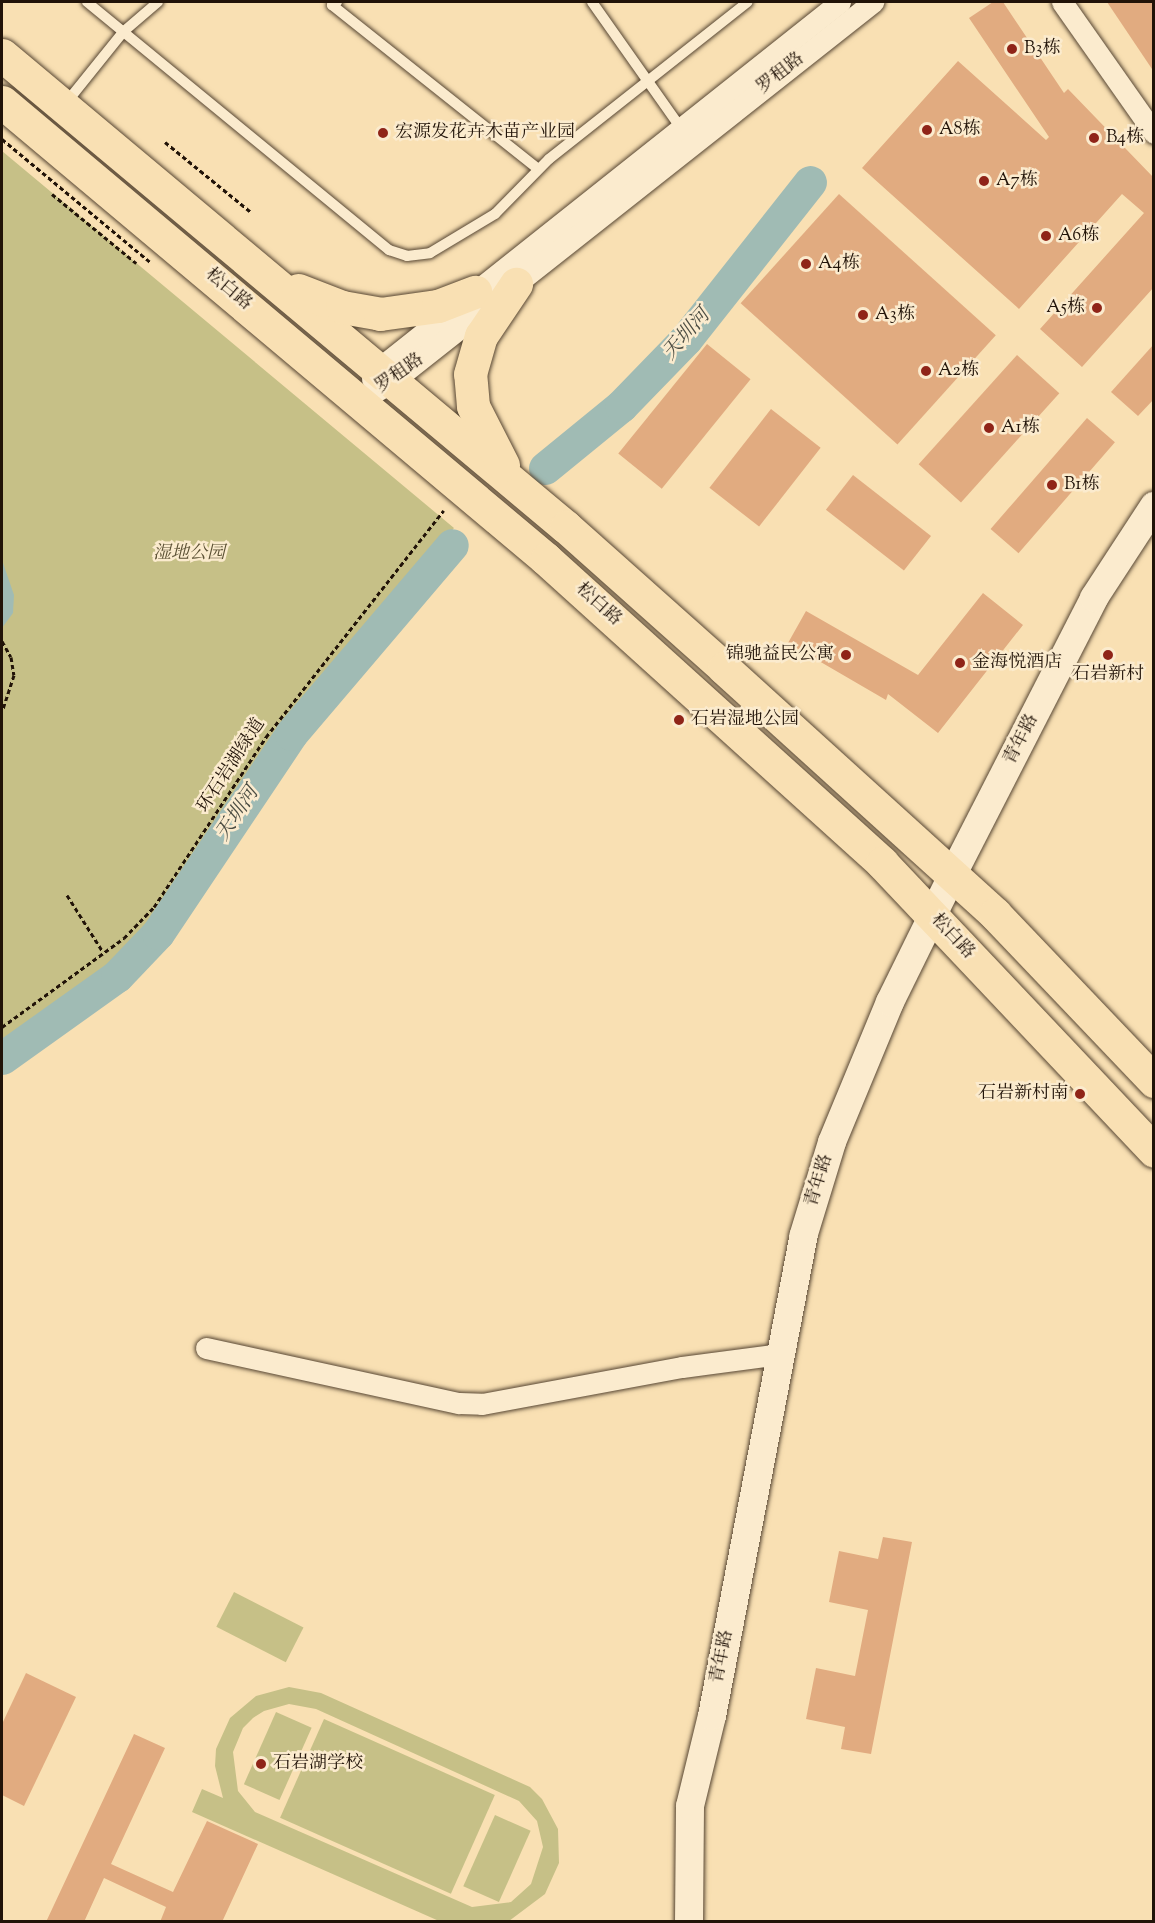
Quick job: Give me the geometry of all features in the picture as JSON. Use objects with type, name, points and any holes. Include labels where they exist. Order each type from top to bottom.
[{"type":"main road","name":"松白路","points":[[2,55],[522,490],[953,874],[1154,1081]]},
{"type":"main road","name":"松白路","points":[[2,102],[546,559],[882,863],[1154,1152]]},
{"type":"main road","points":[[261,270],[310,296],[360,312],[420,309],[475,292]]},
{"type":"main road","points":[[516,284],[481,336],[473,355],[469,391],[488,440],[522,490]]},
{"type":"street","name":"罗租路","points":[[360,401],[475,292],[840,2]]},
{"type":"street","name":"罗租路","points":[[386,375],[516,284],[873,2]]},
{"type":"street","points":[[1062,2],[1154,133]]},
{"type":"street","name":"青年路","points":[[689,1922],[690,1806],[712,1716],[803,1237],[832,1142],[890,1002],[934,917],[953,874],[1094,598],[1154,506]]},
{"type":"street","points":[[206,1348],[459,1403],[482,1404],[672,1369],[781,1354]]},
{"type":"lane","points":[[87,2],[397,254],[419,256],[438,248],[495,214],[538,170],[647,80],[748,2]]},
{"type":"lane","points":[[64,106],[123,32],[158,2]]},
{"type":"lane","points":[[337,2],[332,5],[538,170]]},
{"type":"lane","points":[[592,2],[681,128]]},
{"type":"path","points":[[165,141],[252,213]]},
{"type":"path","points":[[52,194],[136,263]]},
{"type":"path","name":"环石岩湖绿道","points":[[2,1027],[124,938],[154,907],[266,736],[446,511],[438,504]]},
{"type":"path","points":[[2,641],[11,657],[14,675],[2,711]]},
{"type":"path","points":[[67,895],[104,952]]},
{"type":"green space","name":"湿地公园","points":[[2,151],[454,528],[285,731],[151,930],[111,974],[2,1048]]},
{"type":"green space","points":[[234,1592],[303,1627],[286,1662],[216,1627]]},
{"type":"green space","points":[[289,1687],[321,1693],[530,1787],[542,1799],[558,1829],[559,1863],[545,1894],[509,1921],[439,1921],[192,1812],[202,1789],[223,1798],[215,1766],[216,1749],[230,1718],[256,1696]],"holes":[[[289,1704],[316,1709],[519,1801],[537,1821],[543,1847],[531,1884],[511,1902],[472,1907],[255,1812],[238,1791],[233,1752],[243,1728],[264,1711]]]},
{"type":"green space","points":[[276,1712],[312,1728],[279,1800],[244,1784]]},
{"type":"green space","points":[[324,1719],[495,1795],[451,1894],[280,1818]]},
{"type":"green space","points":[[495,1815],[531,1831],[499,1902],[463,1886]]},
{"type":"water","points":[[2,560],[14,595],[13,613],[2,628]]},
{"type":"building","points":[[993,2],[1003,2],[1064,93],[1068,89],[1154,178],[1154,287],[1082,367],[1040,329],[1144,213],[1122,194],[1019,309],[862,168],[958,61],[1046,140],[1049,137],[969,18]]},
{"type":"building","points":[[1107,2],[1154,2],[1154,72]]},
{"type":"building","points":[[839,194],[996,335],[897,444],[741,303]]},
{"type":"building","points":[[707,344],[751,379],[662,489],[618,454]]},
{"type":"building","points":[[1154,344],[1154,399],[1138,416],[1111,392]]},
{"type":"building","name":"A1栋","points":[[1017,355],[1059,393],[961,502],[919,464]]},
{"type":"building","points":[[771,409],[821,448],[759,527],[709,488]]},
{"type":"building","name":"B1栋","points":[[1087,418],[1115,442],[1018,553],[991,529]]},
{"type":"building","points":[[853,475],[931,536],[904,571],[826,510]]},
{"type":"building","points":[[983,593],[1023,625],[938,733],[888,694],[886,700],[788,643],[806,611],[918,675]]},
{"type":"building","points":[[883,1537],[912,1542],[871,1754],[841,1749],[845,1727],[806,1719],[816,1668],[855,1676],[868,1610],[829,1602],[839,1551],[878,1559]]},
{"type":"building","points":[[26,1673],[76,1697],[24,1806],[2,1795],[2,1724]]},
{"type":"building","points":[[134,1734],[165,1748],[111,1864],[173,1892],[207,1821],[258,1844],[222,1922],[160,1922],[166,1907],[104,1878],[84,1922],[46,1922]]},
{"type":"waterway","name":"天圳河","points":[[545,468],[621,406],[686,339],[810,182]]},
{"type":"waterway","name":"天圳河","points":[[2,1058],[117,976],[158,933],[291,734],[452,545]]},
{"type":"place","name":"B3栋","points":[[1012,49]]},
{"type":"place","name":"A8栋","points":[[927,130]]},
{"type":"place","name":"宏源发花卉木苗产业园","points":[[383,133]]},
{"type":"place","name":"B4栋","points":[[1094,138]]},
{"type":"place","name":"A7栋","points":[[984,181]]},
{"type":"place","name":"A6栋","points":[[1046,236]]},
{"type":"place","name":"A4栋","points":[[806,264]]},
{"type":"place","name":"A5栋","points":[[1097,308]]},
{"type":"place","name":"A3栋","points":[[863,315]]},
{"type":"place","name":"A2栋","points":[[926,371]]},
{"type":"place","name":"A1栋","points":[[989,428]]},
{"type":"place","name":"B1栋","points":[[1052,485]]},
{"type":"place","name":"锦驰益民公寓","points":[[846,655]]},
{"type":"place","name":"石岩新村","points":[[1108,655]]},
{"type":"place","name":"金海悦酒店","points":[[960,663]]},
{"type":"place","name":"石岩湿地公园","points":[[679,720]]},
{"type":"place","name":"石岩新村南","points":[[1080,1094]]},
{"type":"place","name":"石岩湖学校","points":[[261,1764]]}]
